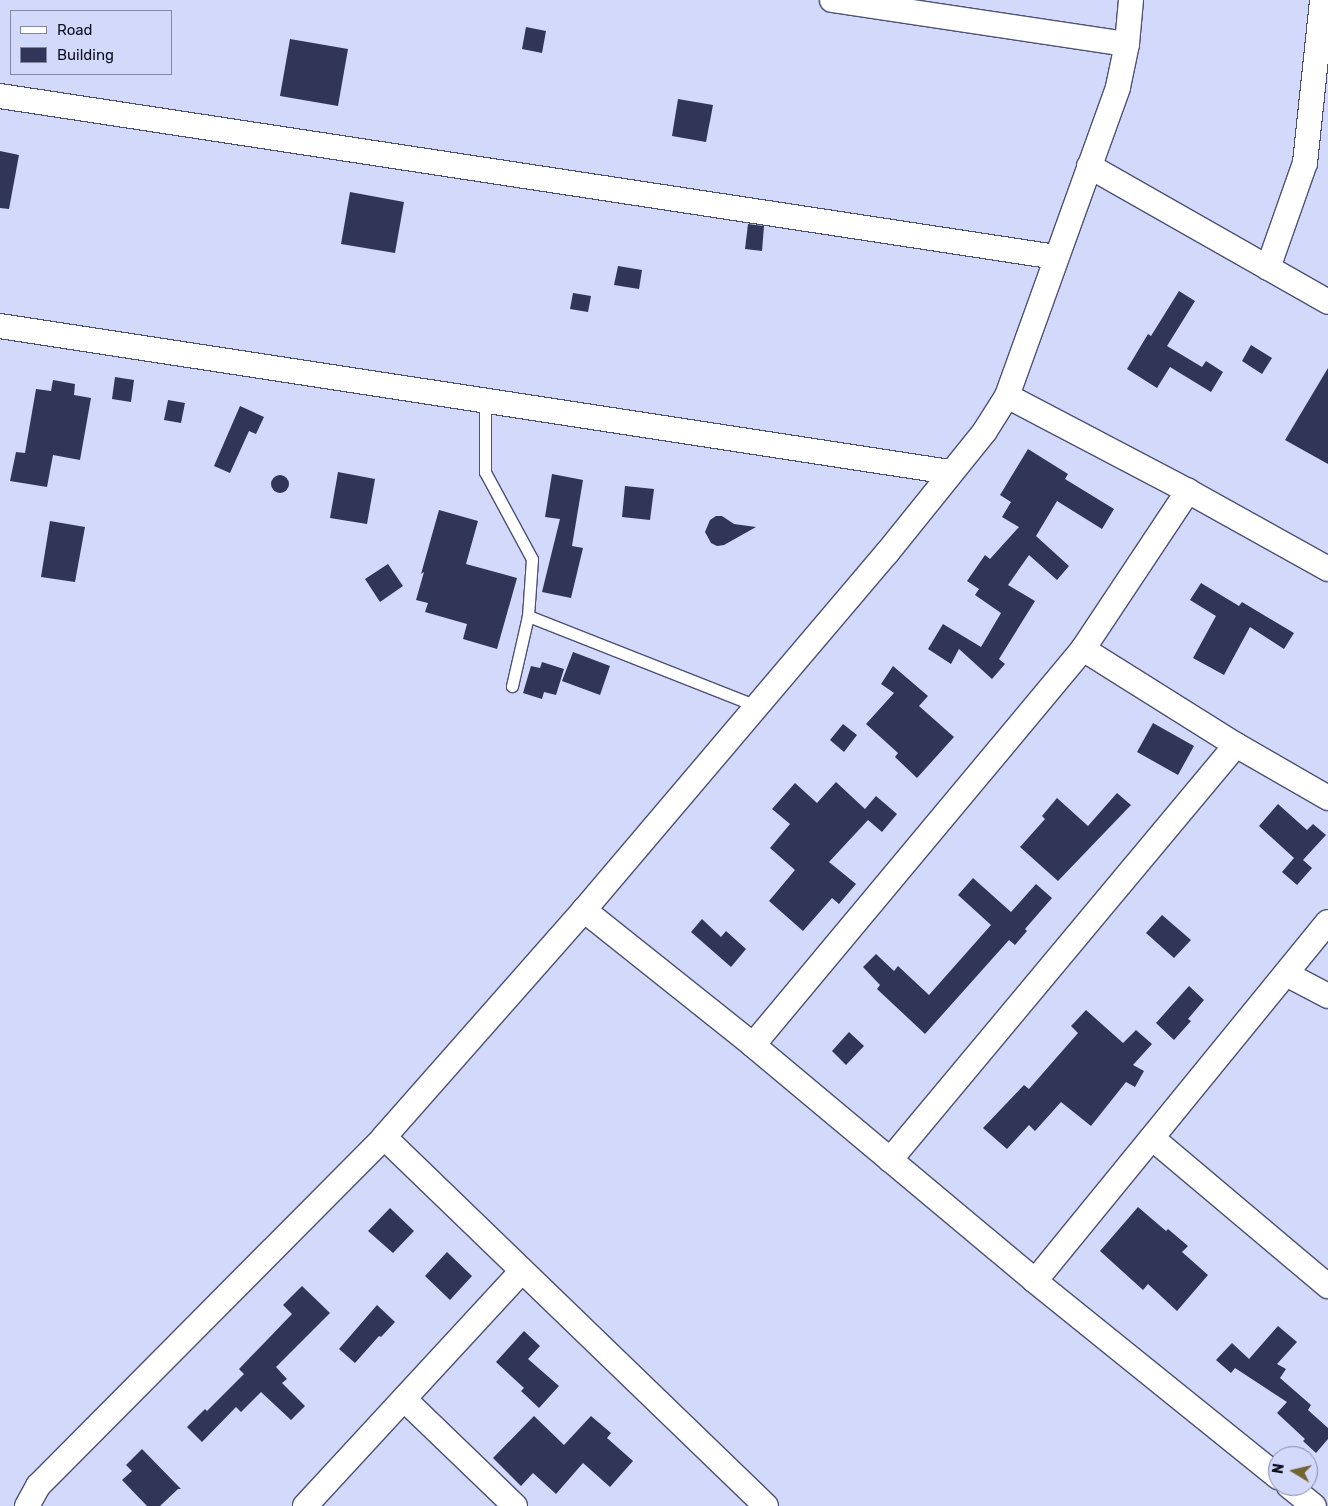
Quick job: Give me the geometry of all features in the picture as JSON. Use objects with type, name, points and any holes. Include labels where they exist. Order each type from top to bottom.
[{"type":"street","points":[[832,0],[1127,44]]},
{"type":"street","points":[[27,1506],[38,1486],[384,1137],[584,910],[887,553],[950,472],[985,431],[1007,396],[1118,87],[1127,44],[1131,0]]},
{"type":"street","points":[[1268,268],[1305,163],[1322,0]]},
{"type":"street","points":[[0,96],[1056,257]]},
{"type":"street","points":[[1089,166],[1328,302]]},
{"type":"street","points":[[0,326],[950,472]]},
{"type":"street","points":[[1007,396],[1188,491],[1328,570]]},
{"type":"street","points":[[753,1046],[1083,649],[1188,491]]},
{"type":"street","points":[[1083,649],[1236,745],[1328,798]]},
{"type":"street","points":[[890,1160],[1236,745]]},
{"type":"street","points":[[584,910],[753,1046],[1035,1281],[1268,1469]]},
{"type":"street","points":[[1035,1281],[1328,922]]},
{"type":"street","points":[[1286,974],[1328,996]]},
{"type":"street","points":[[384,1137],[766,1506]]},
{"type":"street","points":[[1152,1138],[1328,1286]]},
{"type":"street","points":[[305,1506],[522,1271]]},
{"type":"street","points":[[404,1399],[515,1506]]},
{"type":"street","points":[[1302,1496],[1314,1506]]},
{"type":"lane","points":[[485,401],[485,472],[532,559],[528,616],[512,686]]},
{"type":"lane","points":[[528,616],[757,706]]},
{"type":"building","points":[[526,27],[546,31],[542,53],[522,49]]},
{"type":"building","points":[[290,39],[348,49],[338,106],[280,96]]},
{"type":"building","points":[[678,99],[713,105],[706,142],[672,136]]},
{"type":"building","points":[[0,151],[19,155],[9,209],[0,208]]},
{"type":"building","points":[[350,192],[404,202],[395,253],[341,244]]},
{"type":"building","points":[[748,224],[764,226],[762,251],[745,249]]},
{"type":"building","points":[[618,266],[642,270],[639,289],[614,285]]},
{"type":"building","points":[[1179,291],[1195,301],[1167,346],[1202,367],[1206,361],[1223,372],[1211,392],[1170,367],[1157,388],[1127,369],[1148,334],[1151,336]]},
{"type":"building","points":[[573,293],[591,296],[588,312],[570,309]]},
{"type":"building","points":[[1251,345],[1272,358],[1262,374],[1242,361]]},
{"type":"building","points":[[1328,368],[1328,464],[1285,440]]},
{"type":"building","points":[[115,377],[134,380],[131,402],[112,399]]},
{"type":"building","points":[[53,380],[75,384],[74,395],[91,398],[80,460],[53,455],[47,487],[10,481],[16,452],[25,453],[36,389],[51,391]]},
{"type":"building","points":[[168,400],[185,403],[181,423],[164,420]]},
{"type":"building","points":[[240,406],[264,417],[256,434],[249,431],[230,473],[214,466]]},
{"type":"building","points":[[1028,449],[1068,474],[1065,479],[1114,509],[1102,529],[1057,501],[1036,536],[1069,566],[1057,580],[1029,555],[1008,585],[1035,601],[999,659],[1005,664],[992,679],[959,649],[951,664],[928,649],[943,624],[981,647],[1001,613],[975,595],[979,589],[967,581],[985,555],[990,559],[1019,527],[1002,517],[1011,502],[1000,495]]},
{"type":"building","points":[[338,472],[375,479],[367,524],[330,518]]},
{"type":"building","points":[[552,474],[583,480],[572,546],[583,548],[571,598],[542,592],[560,519],[545,517]]},
{"type":"building","points":[[280,475],[286,478],[289,484],[286,490],[280,493],[274,490],[271,484],[274,478]]},
{"type":"building","points":[[625,486],[654,489],[650,520],[622,517]]},
{"type":"building","points":[[439,510],[478,521],[466,564],[517,578],[497,649],[463,639],[467,624],[425,612],[428,603],[416,600],[424,572],[421,574]]},
{"type":"building","points":[[716,516],[722,516],[734,524],[756,527],[724,545],[717,546],[711,543],[705,532],[710,520]]},
{"type":"building","points":[[50,521],[85,527],[75,582],[41,577]]},
{"type":"building","points":[[388,564],[403,586],[380,602],[365,579]]},
{"type":"building","points":[[1201,583],[1239,606],[1242,602],[1294,633],[1284,649],[1250,627],[1224,675],[1193,658],[1216,616],[1190,600]]},
{"type":"building","points":[[573,652],[610,666],[600,695],[562,681]]},
{"type":"building","points":[[542,662],[564,669],[556,695],[544,692],[542,699],[523,693],[531,666],[540,668]]},
{"type":"building","points":[[893,666],[928,696],[919,706],[954,737],[917,778],[895,757],[898,753],[866,724],[894,693],[881,684]]},
{"type":"building","points":[[1153,723],[1194,746],[1178,775],[1137,752]]},
{"type":"building","points":[[843,724],[857,735],[844,752],[830,740]]},
{"type":"building","points":[[836,782],[865,809],[876,796],[897,814],[882,832],[868,820],[829,862],[856,884],[839,904],[832,898],[803,931],[769,901],[795,870],[770,848],[790,824],[772,809],[795,783],[817,803]]},
{"type":"building","points":[[1117,793],[1131,805],[1058,881],[1020,847],[1045,819],[1042,816],[1057,798],[1088,826]]},
{"type":"building","points":[[1278,804],[1307,830],[1313,824],[1326,835],[1303,860],[1312,868],[1297,885],[1282,872],[1294,858],[1259,826]]},
{"type":"building","points":[[973,878],[1011,912],[1036,884],[1052,898],[1025,929],[1027,931],[1015,945],[1009,940],[925,1034],[877,989],[880,985],[863,967],[876,954],[894,971],[898,966],[929,995],[991,925],[958,895]]},
{"type":"building","points":[[1162,915],[1191,940],[1174,958],[1146,933]]},
{"type":"building","points":[[702,919],[721,937],[726,931],[746,949],[731,967],[691,932]]},
{"type":"building","points":[[1189,986],[1204,1000],[1188,1019],[1191,1021],[1174,1040],[1156,1023]]},
{"type":"building","points":[[1086,1010],[1123,1043],[1136,1030],[1152,1044],[1133,1065],[1144,1071],[1135,1087],[1126,1082],[1091,1126],[1061,1102],[1035,1131],[1029,1125],[1007,1149],[983,1128],[1024,1085],[1029,1089],[1078,1033],[1071,1026]]},
{"type":"building","points":[[849,1032],[864,1046],[846,1065],[832,1051]]},
{"type":"building","points":[[1138,1207],[1166,1231],[1168,1229],[1188,1246],[1182,1252],[1208,1275],[1177,1311],[1148,1284],[1143,1290],[1100,1251]]},
{"type":"building","points":[[390,1208],[414,1231],[393,1253],[368,1231]]},
{"type":"building","points":[[447,1252],[472,1276],[450,1300],[425,1276]]},
{"type":"building","points":[[302,1286],[330,1313],[276,1367],[287,1379],[282,1383],[305,1406],[291,1420],[261,1392],[241,1412],[236,1407],[202,1442],[187,1427],[205,1409],[207,1411],[244,1374],[239,1369],[292,1314],[283,1305]]},
{"type":"building","points":[[377,1305],[395,1322],[381,1337],[379,1336],[355,1363],[339,1349]]},
{"type":"building","points":[[1278,1326],[1297,1342],[1277,1364],[1286,1369],[1280,1378],[1311,1405],[1308,1410],[1328,1428],[1328,1439],[1318,1451],[1318,1446],[1308,1446],[1303,1441],[1305,1439],[1277,1413],[1287,1402],[1235,1368],[1231,1373],[1216,1360],[1232,1343],[1249,1359]]},
{"type":"building","points":[[524,1331],[540,1346],[528,1359],[559,1386],[539,1408],[521,1391],[524,1388],[496,1362]]},
{"type":"building","points":[[534,1416],[564,1445],[591,1416],[611,1433],[607,1438],[633,1461],[610,1487],[583,1463],[556,1494],[533,1473],[521,1486],[493,1458]]},
{"type":"building","points":[[142,1449],[181,1489],[178,1489],[160,1506],[147,1506],[122,1480],[132,1471],[126,1465]]}]
